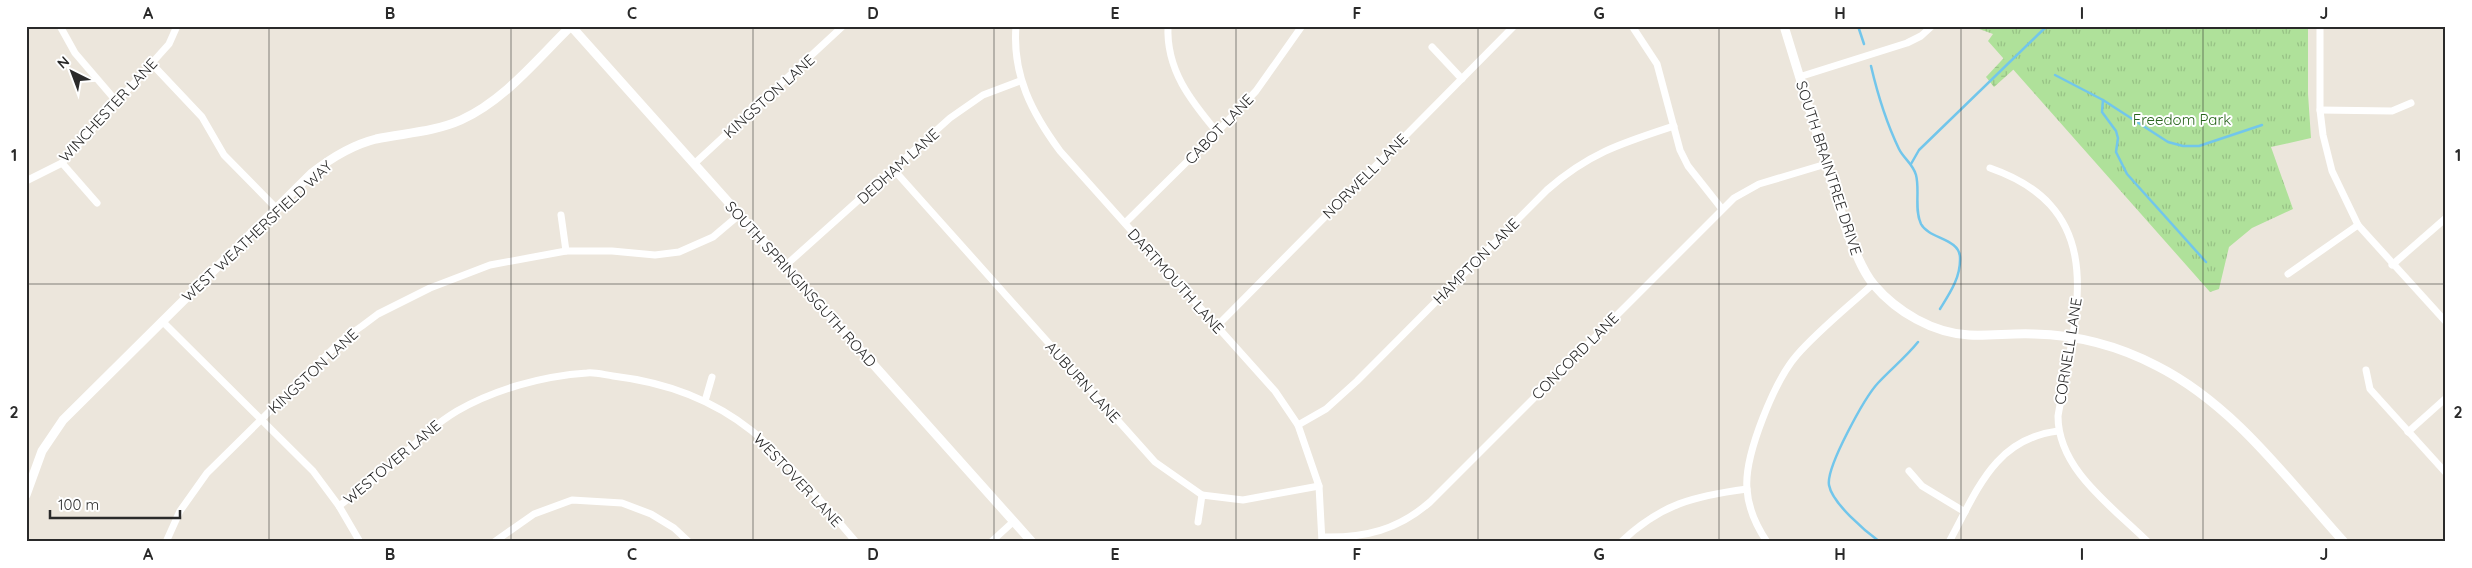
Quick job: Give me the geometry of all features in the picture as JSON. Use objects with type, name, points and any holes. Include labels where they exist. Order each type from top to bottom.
[{"type":"street","points":[[60,26],[74,53],[117,102]]},
{"type":"street","name":"WINCHESTER LANE","points":[[26,181],[62,163],[169,44],[177,26]]},
{"type":"street","name":"SOUTH SPRINGINSGUTH ROAD","points":[[571,26],[1032,542]]},
{"type":"street","name":"WEST WEATHERSFIELD WAY","points":[[26,495],[29,474],[62,420],[312,174],[345,151],[375,140],[449,125],[488,105],[507,89],[571,26]]},
{"type":"street","name":"KINGSTON LANE","points":[[694,164],[843,26]]},
{"type":"street","name":"DARTMOUTH LANE","points":[[1016,26],[1020,81],[1030,107],[1042,127],[1060,151],[1275,391],[1298,425],[1319,486],[1323,539]]},
{"type":"street","points":[[1168,26],[1172,59],[1182,86],[1189,99],[1217,132]]},
{"type":"street","name":"CABOT LANE","points":[[1125,223],[1217,132],[1268,76],[1302,26]]},
{"type":"street","name":"NORWELL LANE","points":[[1217,326],[1514,26]]},
{"type":"street","points":[[1632,26],[1657,64],[1674,126],[1688,166],[1722,209]]},
{"type":"street","name":"SOUTH BRAINTREE DRIVE","points":[[1784,26],[1826,164],[1859,261],[1873,284],[1886,297],[1915,318],[1945,331],[1968,335],[2032,334],[2072,338],[2116,348],[2137,356],[2199,390],[2243,430],[2344,542]]},
{"type":"street","points":[[1799,77],[1907,43],[1921,36],[1932,26]]},
{"type":"street","points":[[2320,26],[2320,110],[2323,135],[2332,171],[2358,225],[2392,265],[2446,322]]},
{"type":"street","points":[[1432,47],[1462,79]]},
{"type":"street","points":[[151,64],[202,117],[224,155],[277,209]]},
{"type":"street","name":"DEDHAM LANE","points":[[785,266],[969,104],[983,95],[1020,81]]},
{"type":"street","points":[[2320,110],[2392,111],[2411,103]]},
{"type":"street","name":"HAMPTON LANE","points":[[1298,425],[1326,409],[1357,380],[1547,190],[1571,169],[1616,144],[1674,126]]},
{"type":"street","points":[[62,163],[97,203]]},
{"type":"street","name":"CONCORD LANE","points":[[1323,539],[1360,536],[1381,531],[1401,523],[1423,508],[1722,209],[1739,195],[1759,184],[1826,164]]},
{"type":"street","name":"CORNELL LANE","points":[[1990,168],[2011,175],[2030,186],[2059,214],[2073,244],[2078,269],[2072,338],[2058,416],[2058,431],[2066,453],[2076,470],[2148,542]]},
{"type":"street","name":"AUBURN LANE","points":[[894,170],[1155,462],[1202,495],[1243,500],[1319,486]]},
{"type":"street","points":[[561,215],[566,251]]},
{"type":"street","name":"KINGSTON LANE","points":[[166,542],[180,511],[197,485],[342,340],[378,314],[430,288],[490,265],[566,251],[612,251],[655,255],[679,252],[714,237],[739,215]]},
{"type":"street","points":[[2392,265],[2446,218]]},
{"type":"street","points":[[2288,274],[2358,225]]},
{"type":"street","points":[[1767,542],[1754,520],[1747,489],[1757,436],[1766,409],[1796,355],[1873,284]]},
{"type":"street","points":[[162,321],[312,471],[339,506],[360,542]]},
{"type":"street","points":[[2366,370],[2370,389],[2446,473]]},
{"type":"street","name":"WESTOVER LANE","points":[[339,506],[446,418],[474,402],[502,390],[588,373],[658,384],[705,401],[743,425],[765,442],[856,542]]},
{"type":"street","points":[[705,401],[712,377]]},
{"type":"street","points":[[2408,432],[2446,398]]},
{"type":"street","points":[[1948,542],[1992,467],[2003,454],[2018,443],[2034,435],[2058,431]]},
{"type":"street","points":[[1908,471],[1922,486],[1965,512]]},
{"type":"street","points":[[1621,542],[1644,522],[1678,503],[1703,494],[1747,489]]},
{"type":"street","points":[[1198,522],[1202,495]]},
{"type":"street","points":[[494,542],[534,514],[572,500],[622,503],[664,522],[689,542]]},
{"type":"street","points":[[991,542],[1014,521]]},
{"type":"green space","name":"Freedom Park","points":[[1971,26],[2308,26],[2308,94],[2311,138],[2271,147],[2293,209],[2252,228],[2229,247],[2219,289],[2210,292],[1988,41],[1993,34]]},
{"type":"green space","points":[[2015,46],[2023,61],[1994,87],[1986,77]]},
{"type":"waterway","points":[[1858,26],[1864,44]]},
{"type":"waterway","points":[[1911,164],[1919,150],[2047,26]]},
{"type":"waterway","points":[[1871,66],[1890,129],[1899,149],[1916,175],[1918,213],[1921,224],[1930,233],[1955,246],[1960,257],[1957,278],[1940,309]]},
{"type":"waterway","points":[[2055,75],[2103,100],[2168,142],[2183,146],[2199,146],[2262,125]]},
{"type":"waterway","points":[[2103,100],[2102,112],[2116,131],[2118,138],[2116,152],[2127,174],[2206,262]]},
{"type":"waterway","points":[[1880,542],[1842,508],[1831,492],[1829,485],[1830,476],[1847,433],[1872,391],[1918,342]]}]
